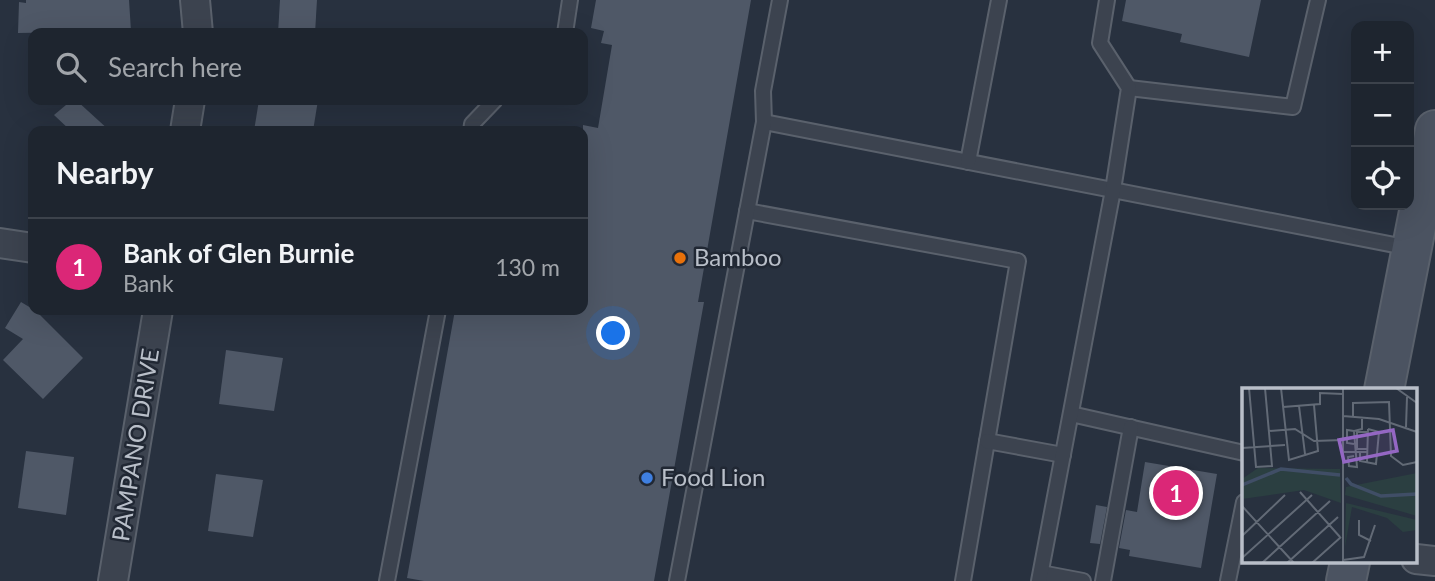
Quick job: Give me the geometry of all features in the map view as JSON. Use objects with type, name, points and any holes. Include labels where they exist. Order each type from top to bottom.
[{"type":"main road","points":[[1384,388],[1435,130]]},
{"type":"street","points":[[195,0],[198,28]]},
{"type":"street","points":[[186,126],[189,105]]},
{"type":"street","points":[[0,243],[28,247]]},
{"type":"street","name":"PAMPANO DRIVE","points":[[113,581],[157,315]]},
{"type":"lane","points":[[566,28],[570,0]]},
{"type":"lane","points":[[677,581],[764,122],[763,91],[780,0]]},
{"type":"lane","points":[[968,162],[999,0]]},
{"type":"lane","points":[[1083,581],[1040,577],[1113,190],[1129,89],[1100,43],[1107,0]]},
{"type":"lane","points":[[1129,89],[1293,107],[1318,0]]},
{"type":"lane","points":[[472,126],[490,105]]},
{"type":"lane","points":[[764,122],[1411,248]]},
{"type":"lane","points":[[747,211],[1018,261],[963,581]]},
{"type":"lane","points":[[387,581],[437,315]]},
{"type":"lane","points":[[1071,414],[1242,453]]},
{"type":"lane","points":[[1103,581],[1131,428]]},
{"type":"lane","points":[[987,441],[1063,455]]},
{"type":"lane","points":[[1228,581],[1242,512]]},
{"type":"building","points":[[26,0],[129,0],[131,28],[28,28],[28,33],[18,33],[19,2],[26,3]]},
{"type":"building","points":[[280,0],[317,0],[315,28],[278,28]]},
{"type":"building","points":[[596,0],[751,0],[698,302],[704,302],[654,581],[424,581],[407,578],[454,315],[588,315],[588,126],[598,128],[612,45],[601,43],[604,31],[591,28]]},
{"type":"building","points":[[1126,0],[1261,0],[1249,57],[1180,42],[1182,34],[1122,21]]},
{"type":"building","points":[[66,105],[81,105],[105,126],[66,126],[54,115]]},
{"type":"building","points":[[258,105],[317,105],[314,126],[255,126]]},
{"type":"building","points":[[21,302],[28,306],[28,315],[40,315],[83,358],[43,399],[3,360],[23,339],[5,328]]},
{"type":"building","points":[[226,350],[283,358],[274,411],[219,404]]},
{"type":"building","points":[[26,451],[74,457],[66,515],[18,508]]},
{"type":"building","points":[[1145,462],[1217,474],[1201,568],[1129,556],[1130,550],[1119,548],[1126,510],[1137,512]]},
{"type":"building","points":[[216,474],[263,480],[253,537],[208,531]]},
{"type":"building","points":[[1096,505],[1107,507],[1100,544],[1090,543]]},
{"type":"place","name":"Bamboo","points":[[680,258]]},
{"type":"place","name":"Food Lion","points":[[647,478]]},
{"type":"place","name":"Bank of Glen Burnie","points":[[1176,493]]}]
